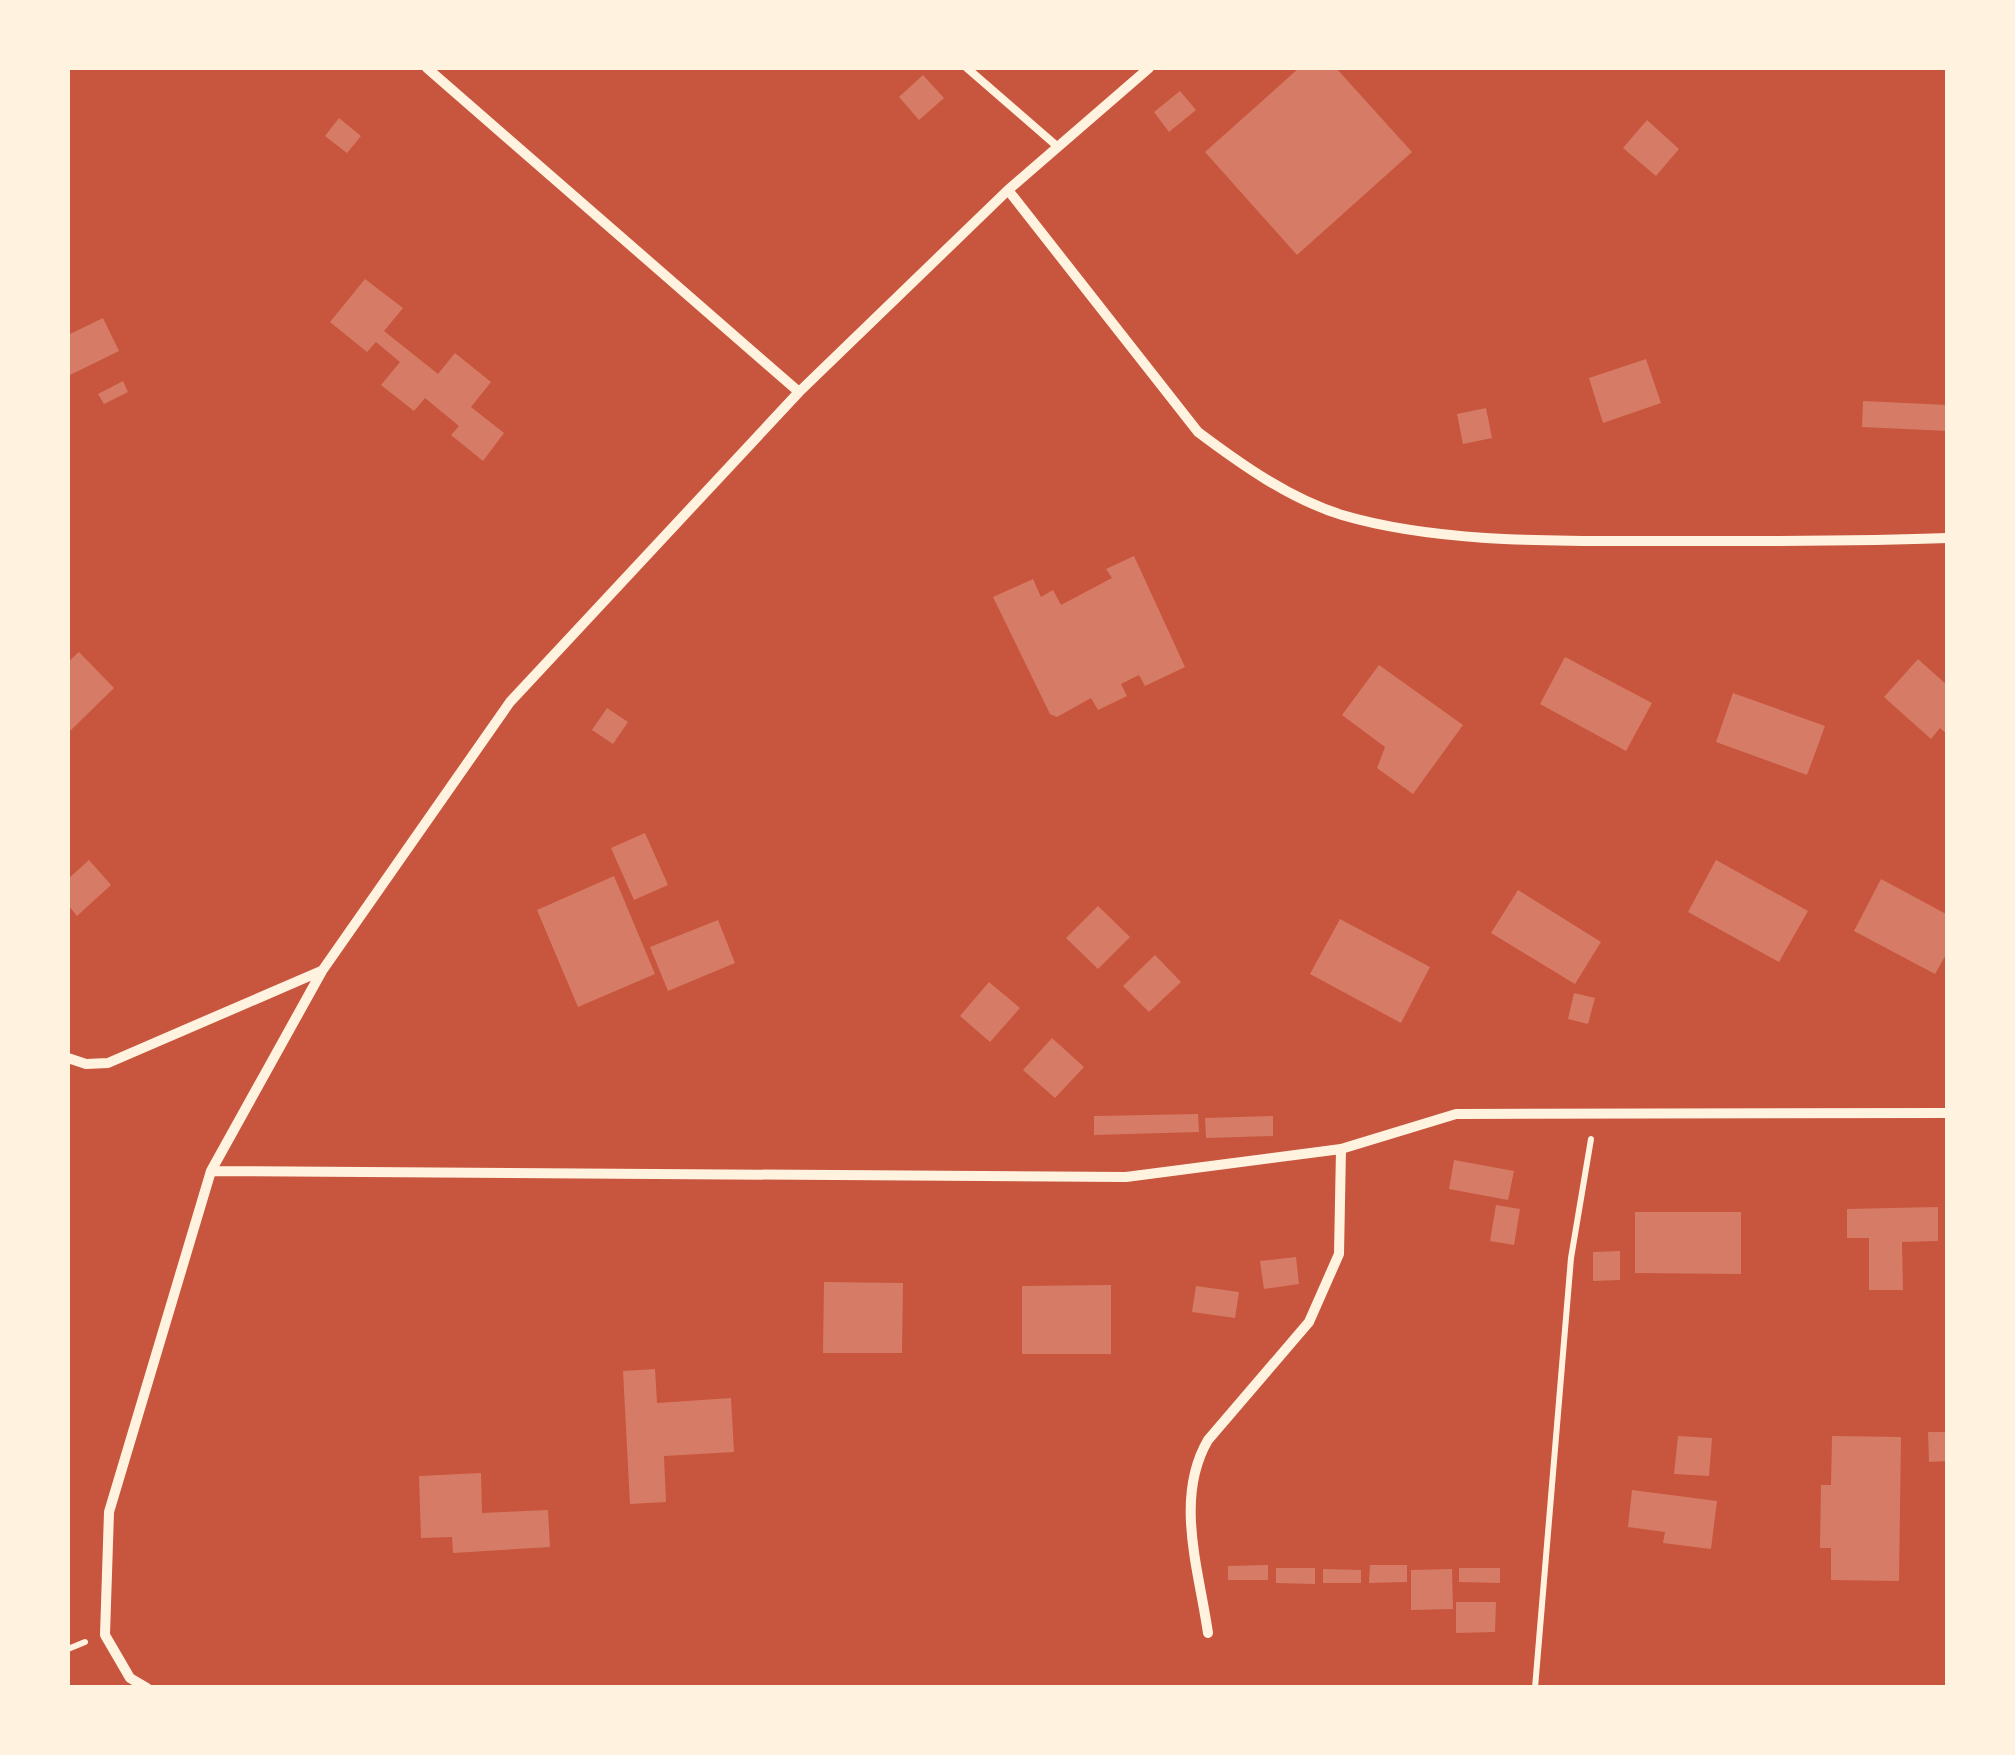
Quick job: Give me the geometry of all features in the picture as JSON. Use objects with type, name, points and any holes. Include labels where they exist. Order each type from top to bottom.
[{"type":"street","points":[[427,68],[799,392]]},
{"type":"street","points":[[147,1688],[130,1678],[105,1635],[109,1512],[210,1171],[322,971],[510,702],[799,392],[1008,190],[1150,68]]},
{"type":"street","points":[[1008,190],[1198,432],[1283,489],[1338,514],[1394,528],[1552,541],[1860,542],[1948,538]]},
{"type":"street","points":[[68,1058],[86,1064],[108,1064],[322,971]]},
{"type":"street","points":[[210,1171],[1126,1177],[1341,1149],[1456,1114],[1948,1113]]},
{"type":"street","points":[[1208,1633],[1188,1498],[1195,1462],[1208,1440],[1308,1322],[1340,1254],[1341,1149]]},
{"type":"lane","points":[[967,68],[1058,147]]},
{"type":"path","points":[[1536,1688],[1571,1258],[1596,1113]]},
{"type":"building","points":[[1299,68],[1336,68],[1412,152],[1297,255],[1205,152]]},
{"type":"building","points":[[923,75],[944,98],[919,120],[899,97]]},
{"type":"building","points":[[1180,91],[1196,110],[1169,132],[1154,112]]},
{"type":"building","points":[[339,118],[361,136],[347,153],[325,136]]},
{"type":"building","points":[[1647,120],[1679,149],[1656,176],[1623,148]]},
{"type":"building","points":[[365,279],[403,308],[384,331],[438,374],[455,353],[491,382],[471,407],[504,433],[483,461],[451,435],[459,426],[425,398],[414,411],[381,385],[400,362],[376,342],[367,352],[330,322]]},
{"type":"building","points":[[103,318],[119,351],[68,376],[68,335]]},
{"type":"building","points":[[1646,359],[1661,403],[1603,423],[1589,378]]},
{"type":"building","points":[[123,381],[128,392],[104,404],[98,394]]},
{"type":"building","points":[[1863,401],[1948,405],[1948,431],[1862,427]]},
{"type":"building","points":[[1486,408],[1492,438],[1463,444],[1457,414]]},
{"type":"building","points":[[1134,556],[1185,667],[1145,686],[1139,675],[1121,684],[1127,696],[1098,710],[1091,698],[1057,717],[1050,714],[993,597],[1033,579],[1041,597],[1053,590],[1061,605],[1112,578],[1106,569]]},
{"type":"building","points":[[79,652],[114,688],[68,733],[68,662]]},
{"type":"building","points":[[1565,657],[1652,703],[1626,751],[1540,704]]},
{"type":"building","points":[[1918,659],[1948,686],[1948,735],[1940,728],[1931,739],[1884,697]]},
{"type":"building","points":[[1379,665],[1463,725],[1413,794],[1377,768],[1385,747],[1342,715]]},
{"type":"building","points":[[1733,693],[1825,726],[1807,775],[1716,742]]},
{"type":"building","points":[[607,708],[628,722],[613,744],[592,730]]},
{"type":"building","points":[[645,833],[668,885],[634,900],[611,848]]},
{"type":"building","points":[[89,860],[111,885],[77,916],[68,905],[68,879]]},
{"type":"building","points":[[1716,860],[1808,911],[1779,962],[1688,912]]},
{"type":"building","points":[[614,876],[655,974],[578,1007],[537,910]]},
{"type":"building","points":[[1881,879],[1948,915],[1948,951],[1935,974],[1854,931]]},
{"type":"building","points":[[1518,890],[1601,942],[1575,984],[1491,933]]},
{"type":"building","points":[[1098,906],[1130,937],[1098,969],[1066,938]]},
{"type":"building","points":[[1340,919],[1430,967],[1401,1023],[1310,974]]},
{"type":"building","points":[[718,920],[735,963],[668,991],[650,947]]},
{"type":"building","points":[[1155,955],[1181,982],[1149,1012],[1123,986]]},
{"type":"building","points":[[989,982],[1020,1008],[990,1042],[960,1016]]},
{"type":"building","points":[[1574,993],[1595,998],[1588,1024],[1568,1019]]},
{"type":"building","points":[[1052,1038],[1084,1067],[1055,1098],[1023,1070]]},
{"type":"building","points":[[1198,1114],[1199,1132],[1094,1135],[1094,1116]]},
{"type":"building","points":[[1273,1116],[1273,1136],[1206,1138],[1205,1118]]},
{"type":"building","points":[[1454,1160],[1514,1171],[1508,1200],[1449,1189]]},
{"type":"building","points":[[1496,1205],[1520,1209],[1514,1245],[1490,1241]]},
{"type":"building","points":[[1938,1207],[1938,1241],[1902,1242],[1903,1290],[1869,1290],[1869,1238],[1847,1238],[1847,1209]]},
{"type":"building","points":[[1635,1212],[1741,1212],[1741,1274],[1635,1273]]},
{"type":"building","points":[[1620,1251],[1620,1280],[1593,1281],[1593,1252]]},
{"type":"building","points":[[1296,1257],[1299,1284],[1264,1289],[1260,1261]]},
{"type":"building","points":[[824,1282],[903,1283],[902,1353],[823,1353]]},
{"type":"building","points":[[1111,1285],[1111,1354],[1022,1354],[1022,1286]]},
{"type":"building","points":[[1196,1286],[1239,1292],[1235,1318],[1192,1312]]},
{"type":"building","points":[[655,1369],[657,1403],[731,1398],[734,1452],[664,1456],[666,1502],[630,1504],[623,1371]]},
{"type":"building","points":[[1928,1432],[1948,1432],[1948,1461],[1929,1462]]},
{"type":"building","points":[[1678,1436],[1712,1438],[1709,1476],[1674,1474]]},
{"type":"building","points":[[1832,1436],[1901,1437],[1899,1581],[1831,1580],[1831,1548],[1820,1548],[1821,1485],[1831,1485]]},
{"type":"building","points":[[481,1473],[482,1513],[548,1510],[550,1547],[453,1553],[452,1537],[421,1538],[419,1476]]},
{"type":"building","points":[[1632,1490],[1717,1501],[1711,1549],[1663,1543],[1665,1532],[1628,1527]]},
{"type":"building","points":[[1268,1565],[1268,1580],[1228,1580],[1228,1566]]},
{"type":"building","points":[[1370,1565],[1407,1565],[1407,1582],[1369,1583]]},
{"type":"building","points":[[1276,1568],[1315,1568],[1315,1584],[1276,1583]]},
{"type":"building","points":[[1459,1568],[1500,1568],[1500,1583],[1459,1582]]},
{"type":"building","points":[[1323,1569],[1361,1570],[1361,1583],[1323,1583]]},
{"type":"building","points":[[1452,1569],[1453,1609],[1411,1610],[1411,1570]]},
{"type":"building","points":[[1456,1602],[1496,1602],[1495,1632],[1456,1633]]}]
